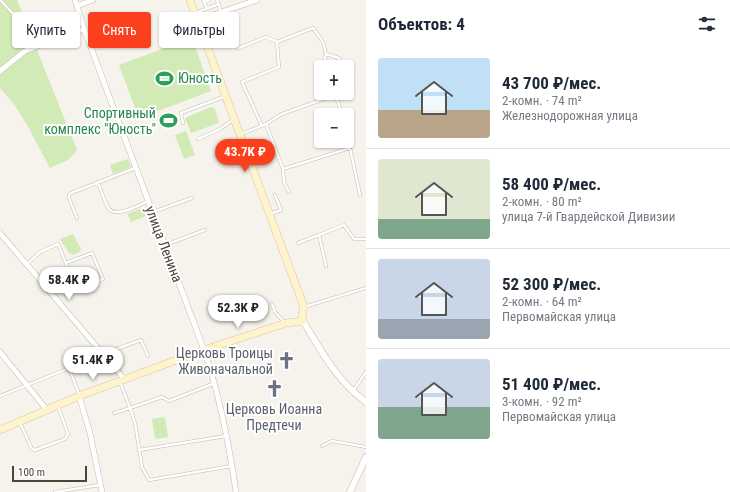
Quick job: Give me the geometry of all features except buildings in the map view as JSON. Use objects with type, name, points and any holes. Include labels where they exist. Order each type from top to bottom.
[{"type":"main road","points":[[190,0],[195,12]]},
{"type":"main road","points":[[0,430],[79,396],[204,350],[286,323],[303,321],[302,313],[304,307],[208,48]]},
{"type":"street","name":"улица Ленина","points":[[75,0],[84,29],[216,383],[227,436],[236,492]]},
{"type":"street","points":[[77,6],[93,0]]},
{"type":"street","points":[[222,12],[257,0]]},
{"type":"street","points":[[80,30],[84,29]]},
{"type":"street","points":[[0,72],[24,51],[33,48]]},
{"type":"street","points":[[0,233],[103,354],[122,380]]},
{"type":"street","points":[[303,321],[327,361],[342,381],[366,402]]},
{"type":"street","points":[[0,352],[47,410]]},
{"type":"street","points":[[79,396],[90,432],[102,492]]},
{"type":"street","points":[[350,492],[366,457]]},
{"type":"lane","points":[[0,0],[12,12]]},
{"type":"lane","points":[[206,8],[204,1],[209,0]]},
{"type":"lane","points":[[217,0],[222,12]]},
{"type":"lane","points":[[197,12],[219,4]]},
{"type":"lane","points":[[239,48],[266,37],[277,42],[313,28],[323,42],[326,54],[325,60]]},
{"type":"lane","points":[[262,126],[242,82],[279,67],[277,42]]},
{"type":"lane","points":[[326,54],[339,58],[339,60]]},
{"type":"lane","points":[[183,123],[181,113],[226,96]]},
{"type":"lane","points":[[240,134],[262,126],[282,114],[319,100]]},
{"type":"lane","points":[[198,139],[220,130],[234,118]]},
{"type":"lane","points":[[266,124],[283,169],[284,182],[289,192]]},
{"type":"lane","points":[[283,169],[350,148],[360,196]]},
{"type":"lane","points":[[77,218],[69,195],[71,193],[136,168]]},
{"type":"lane","points":[[98,182],[108,208],[115,212],[120,212],[148,201]]},
{"type":"lane","points":[[270,214],[281,210],[275,195]]},
{"type":"lane","points":[[152,212],[192,198]]},
{"type":"lane","points":[[298,243],[344,225],[354,239],[366,239]]},
{"type":"lane","points":[[165,245],[205,230]]},
{"type":"lane","points":[[319,235],[326,266]]},
{"type":"lane","points":[[26,264],[40,252],[58,244],[69,271],[77,289],[103,279],[92,253],[66,263]]},
{"type":"lane","points":[[48,289],[69,271]]},
{"type":"lane","points":[[304,307],[366,288]]},
{"type":"lane","points":[[272,304],[275,312],[286,323]]},
{"type":"lane","points":[[103,354],[141,340],[148,356]]},
{"type":"lane","points":[[0,396],[94,358]]},
{"type":"lane","points":[[69,368],[79,396]]},
{"type":"lane","points":[[353,391],[366,372]]},
{"type":"lane","points":[[122,380],[135,423],[142,467],[149,480],[232,466]]},
{"type":"lane","points":[[114,413],[162,397],[169,401],[216,383]]},
{"type":"lane","points":[[19,422],[32,449],[35,450],[65,439],[68,434],[58,405]]},
{"type":"lane","points":[[139,450],[227,436]]},
{"type":"lane","points":[[322,446],[332,441],[366,447]]},
{"type":"lane","points":[[55,492],[100,485]]},
{"type":"green space","points":[[0,0],[17,0],[22,12],[12,12],[12,48],[36,48],[77,150],[68,160],[50,168],[14,104],[0,88]]},
{"type":"green space","name":"Юность","points":[[165,48],[196,48],[211,91],[139,118],[119,65]]},
{"type":"green space","points":[[211,107],[215,109],[219,123],[191,133],[185,118]]},
{"type":"green space","points":[[186,131],[195,155],[184,159],[175,135]]},
{"type":"green space","points":[[128,159],[131,167],[113,174],[110,165]]},
{"type":"green space","points":[[145,207],[148,215],[131,222],[127,214]]},
{"type":"green space","points":[[73,234],[81,249],[80,252],[73,255],[69,253],[60,239]]},
{"type":"green space","points":[[165,417],[168,437],[155,439],[152,419]]},
{"type":"place","name":"Юность","points":[[165,78]]},
{"type":"place","name":"Спортивный комплекс \"Юность\"","points":[[169,121]]},
{"type":"place","name":"Церковь Троицы Живоначальной","points":[[286,361]]},
{"type":"place","name":"Церковь Иоанна Предтечи","points":[[274,389]]}]
